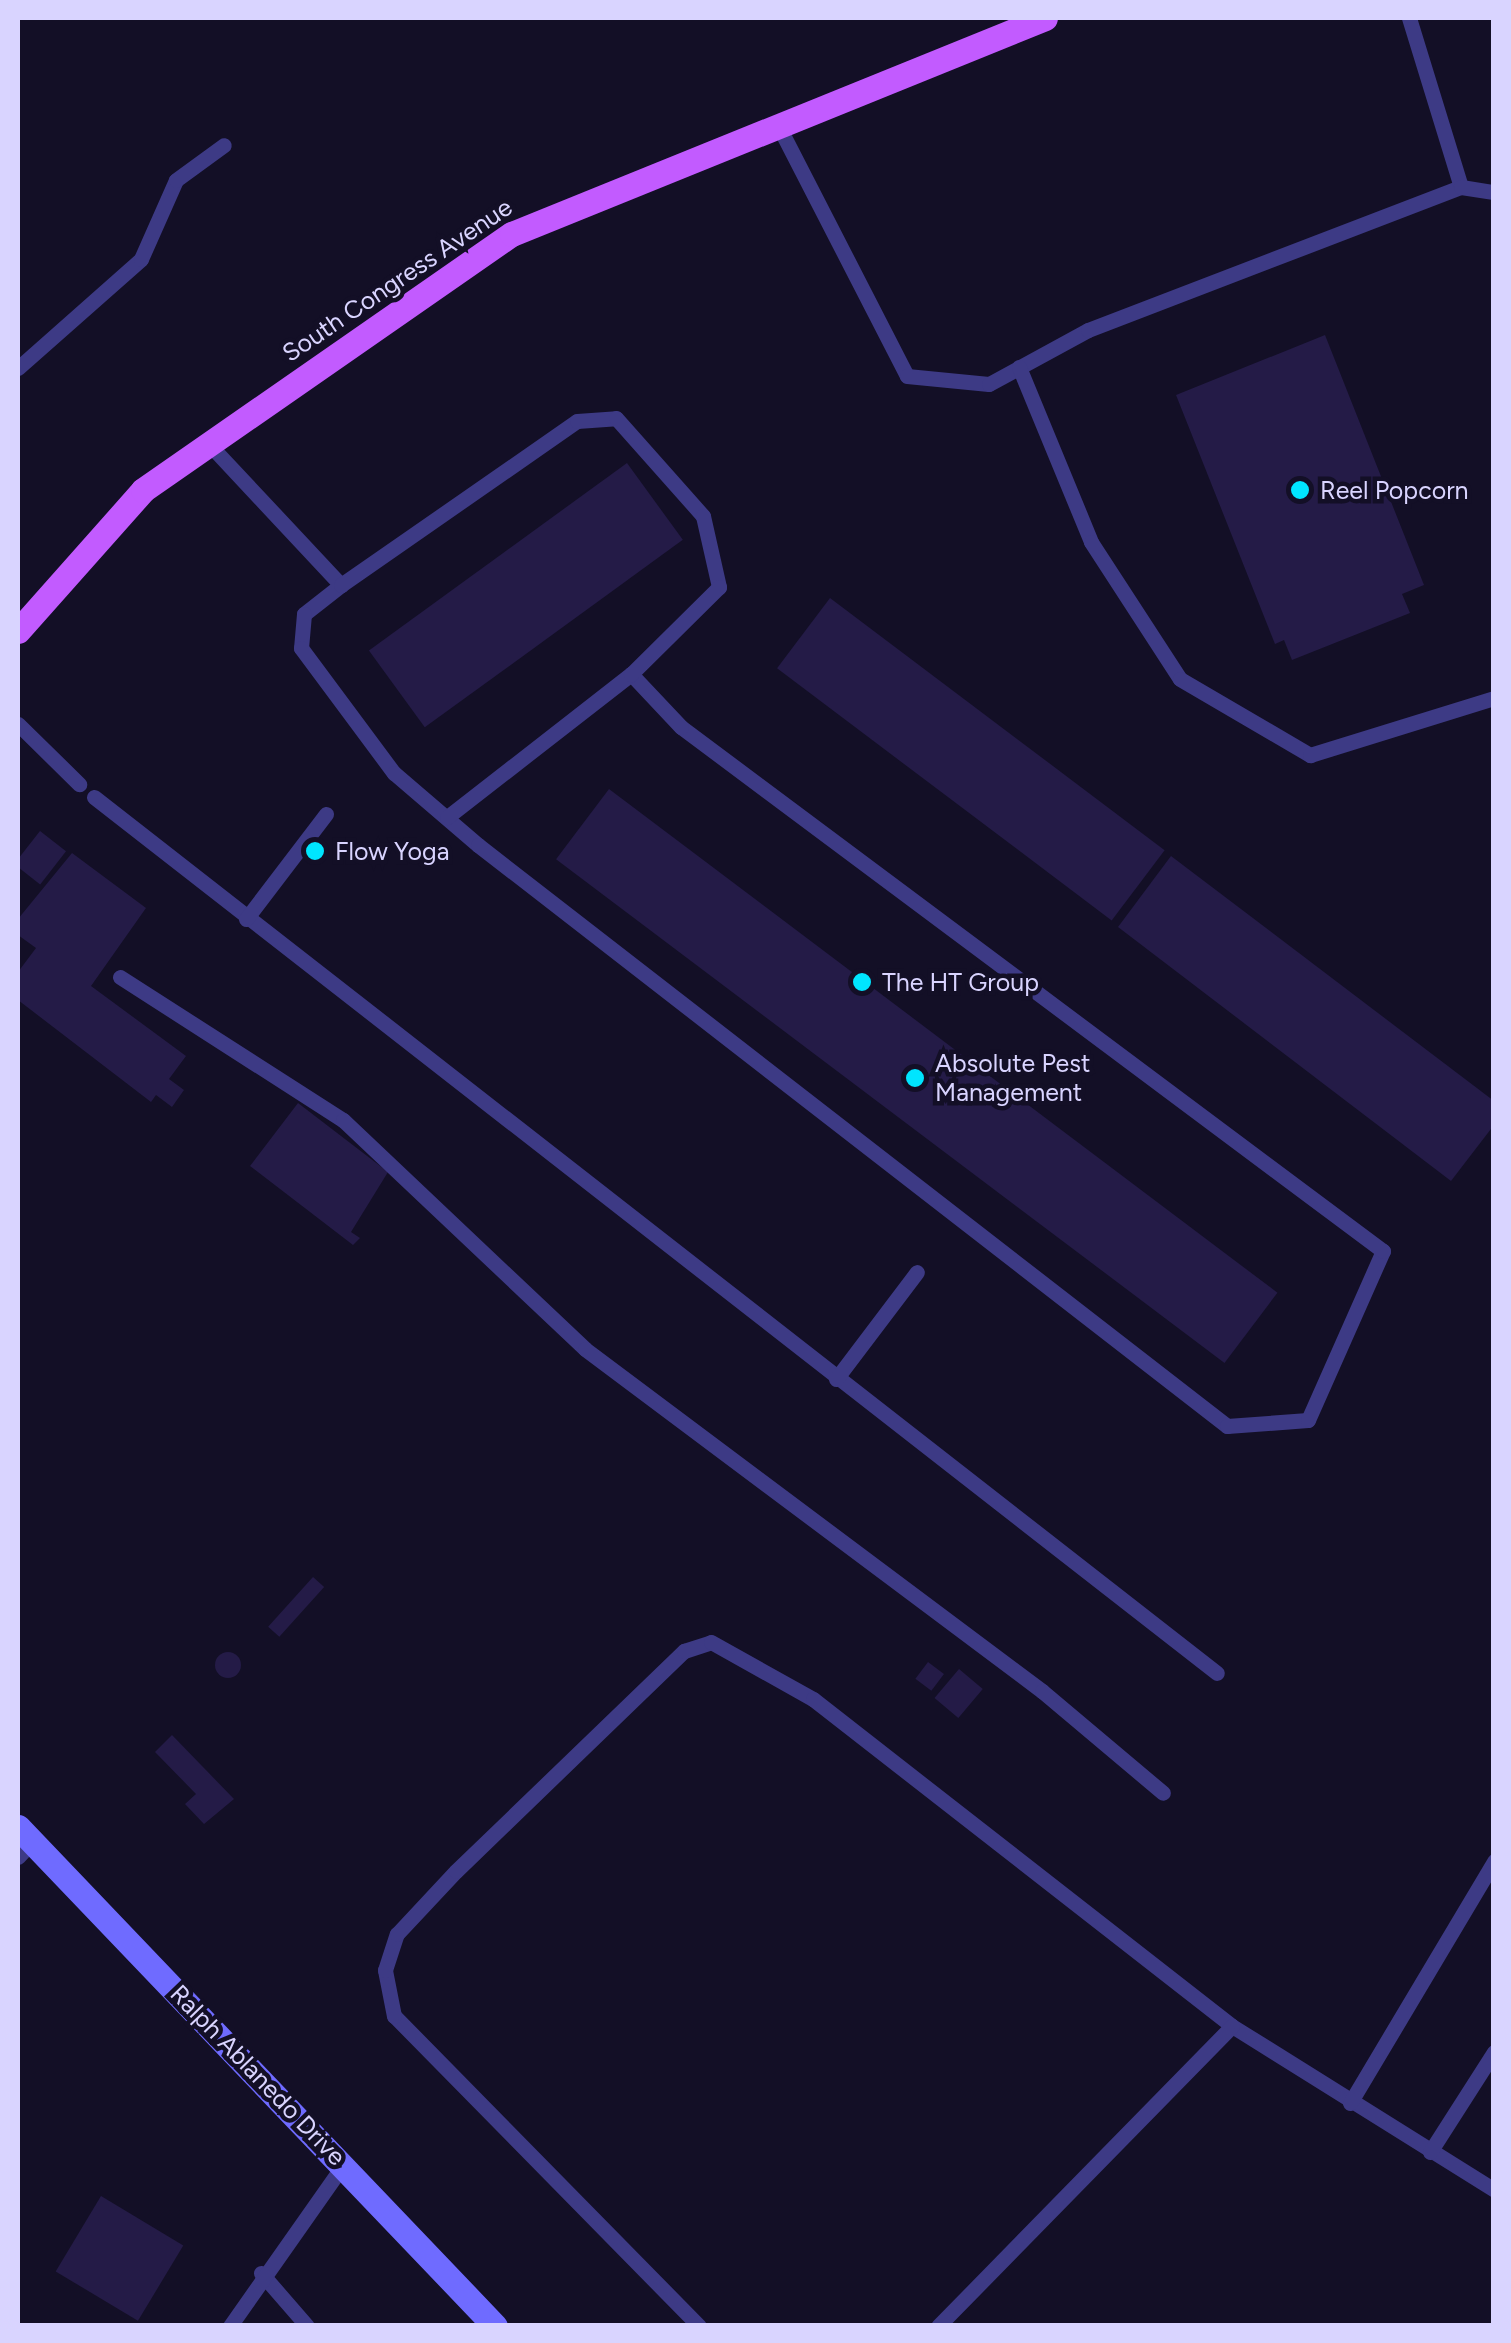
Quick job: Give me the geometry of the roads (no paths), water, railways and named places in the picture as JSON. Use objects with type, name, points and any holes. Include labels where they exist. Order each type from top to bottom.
[{"type":"main road","name":"South Congress Avenue","points":[[18,631],[143,490],[512,234],[1046,18]]},
{"type":"street","name":"Ralph Ablanedo Drive","points":[[22,1842],[344,2164],[495,2326]]},
{"type":"lane","points":[[1409,18],[1430,74],[1461,187]]},
{"type":"lane","points":[[777,124],[907,376],[989,384],[1088,330],[1461,187],[1494,192]]},
{"type":"lane","points":[[18,368],[140,260],[176,180],[224,145]]},
{"type":"lane","points":[[1019,368],[1092,542],[1180,679],[1310,755],[1494,698]]},
{"type":"lane","points":[[448,817],[631,674],[719,587],[702,516],[616,418],[577,421],[341,585],[304,614],[301,648],[394,773],[448,817],[1228,1426],[1308,1420],[1382,1251],[681,727],[631,674]]},
{"type":"lane","points":[[208,443],[341,585]]},
{"type":"lane","points":[[18,724],[79,784]]},
{"type":"lane","points":[[94,797],[1217,1673]]},
{"type":"lane","points":[[246,919],[326,814]]},
{"type":"lane","points":[[120,977],[344,1120],[585,1349],[1042,1691],[1163,1794]]},
{"type":"lane","points":[[836,1379],[917,1272]]},
{"type":"lane","points":[[698,2326],[385,1998],[397,1934],[684,1651],[711,1642],[814,1698],[1232,2026],[1494,2190]]},
{"type":"lane","points":[[1350,2103],[1494,1862]]},
{"type":"lane","points":[[938,2326],[1232,2026]]},
{"type":"lane","points":[[1430,2152],[1494,2052]]},
{"type":"lane","points":[[230,2326],[261,2273],[344,2164]]},
{"type":"lane","points":[[261,2273],[307,2326]]},
{"type":"place","name":"Reel Popcorn","points":[[1300,490]]},
{"type":"place","name":"Flow Yoga","points":[[315,851]]},
{"type":"place","name":"The HT Group","points":[[862,982]]},
{"type":"place","name":"Absolute Pest Management","points":[[915,1078]]}]
